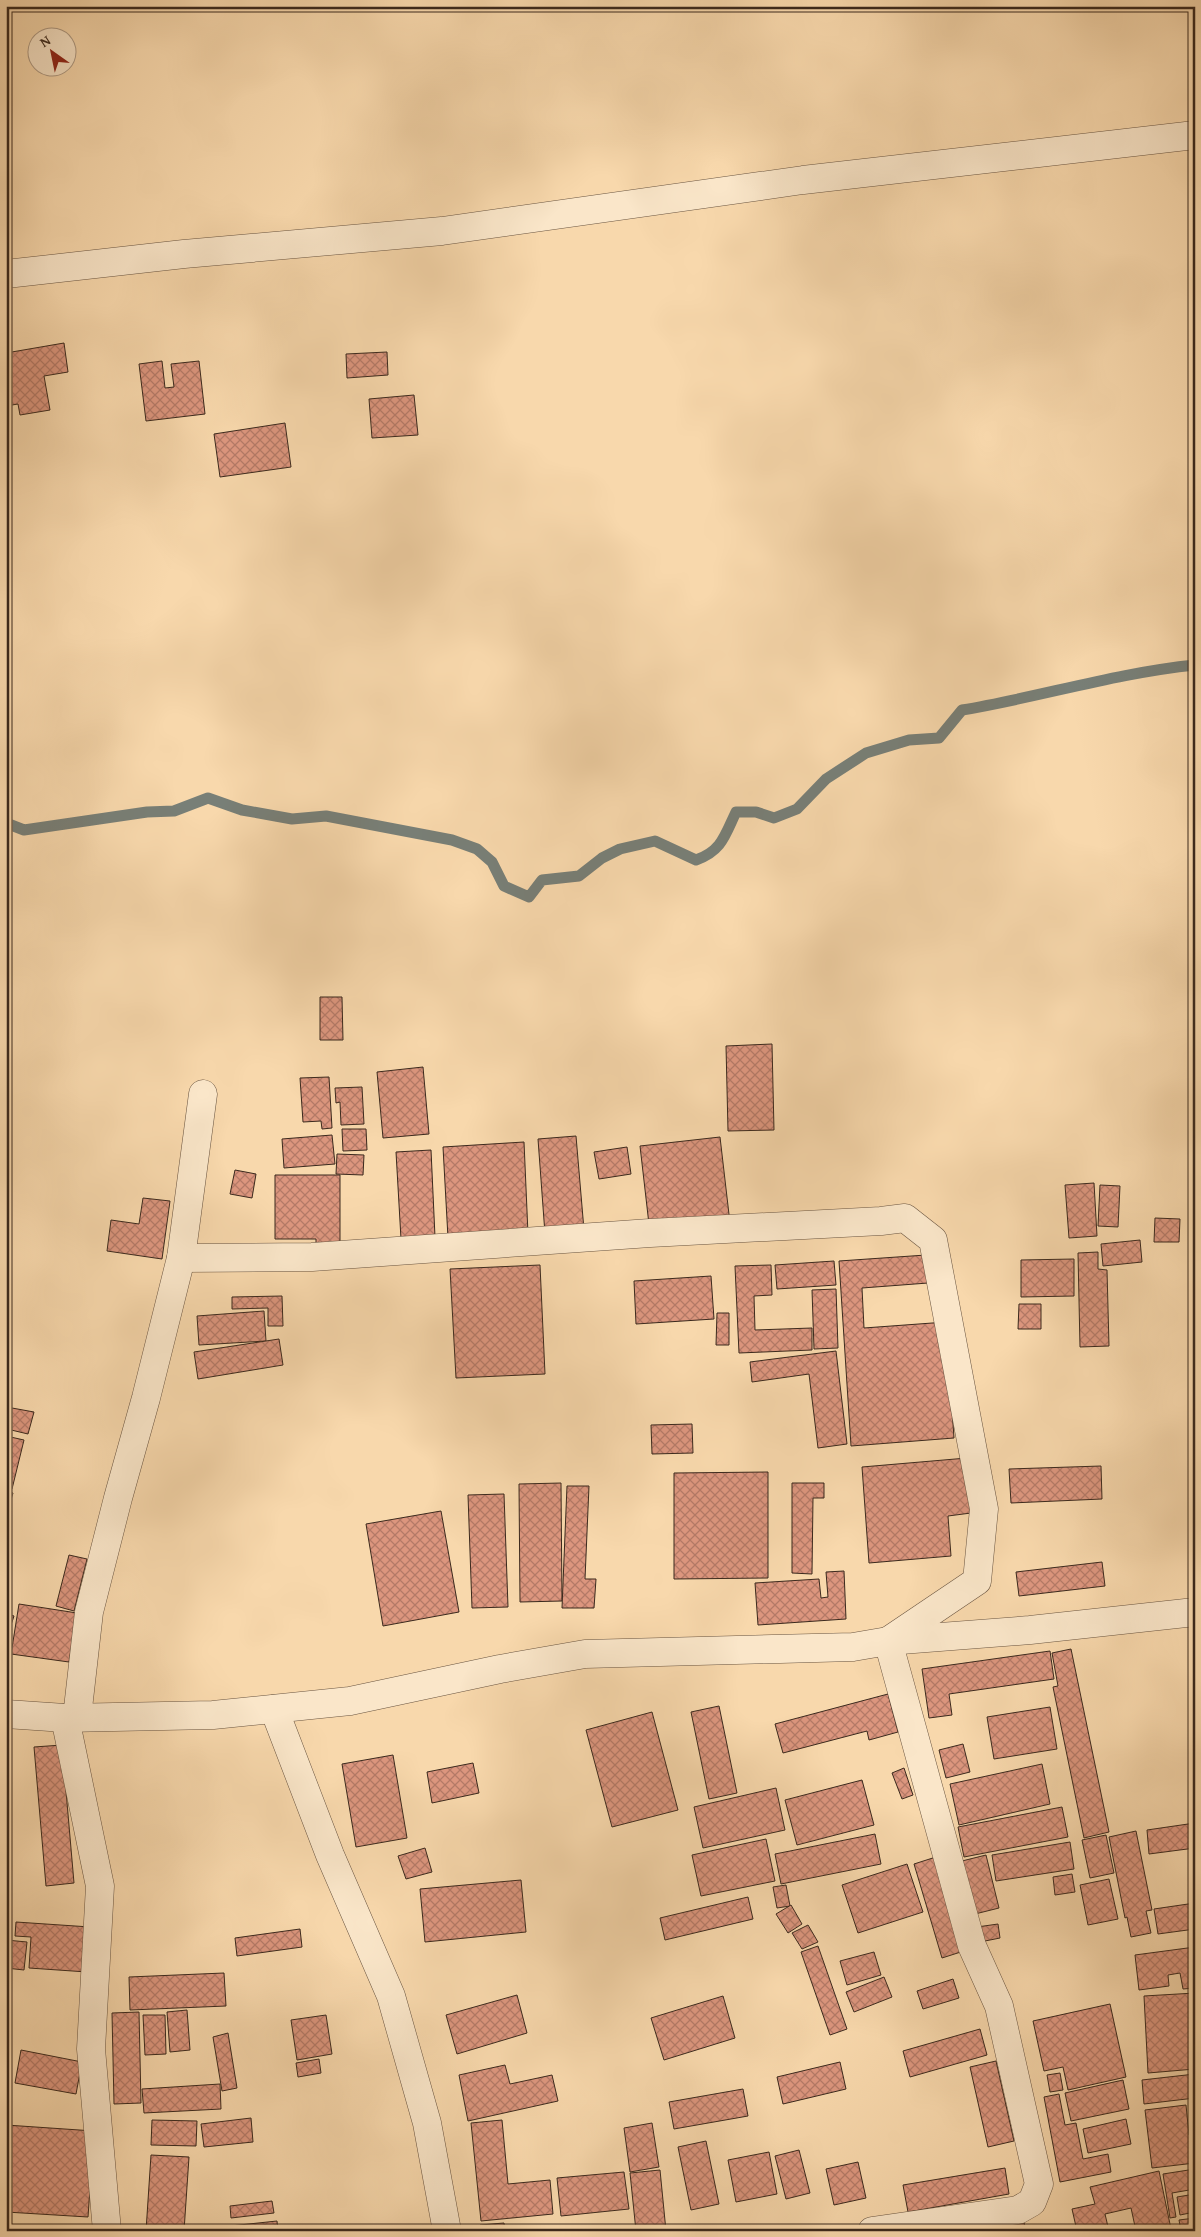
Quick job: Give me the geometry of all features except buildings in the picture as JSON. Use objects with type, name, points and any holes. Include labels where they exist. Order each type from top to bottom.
[{"type":"street","points":[[6,274],[184,254],[442,231],[803,180],[1195,135]]},
{"type":"street","points":[[106,2231],[91,2049],[100,1886],[71,1718],[89,1612],[146,1398],[180,1258],[203,1094]]},
{"type":"street","points":[[180,1258],[312,1257],[650,1233],[881,1221],[905,1218],[933,1240],[984,1509],[977,1580],[888,1641]]},
{"type":"street","points":[[6,1714],[71,1718],[213,1715],[350,1702],[500,1669],[585,1654],[853,1647],[888,1641],[1030,1630],[1195,1612]]},
{"type":"street","points":[[872,2231],[1018,2210],[1032,2202],[1040,2184],[999,2006],[972,1946],[888,1641]]},
{"type":"street","points":[[274,1709],[330,1855],[391,1996],[427,2124],[447,2231]]},
{"type":"waterway","points":[[6,823],[24,830],[147,812],[174,811],[208,798],[242,810],[292,819],[326,816],[452,840],[477,849],[492,862],[504,886],[529,897],[542,880],[579,876],[602,858],[620,849],[655,841],[696,860],[712,852],[717,847],[722,841],[736,812],[756,812],[774,818],[797,809],[826,779],[866,753],[909,740],[939,738],[962,710],[1107,679],[1195,665]]}]
